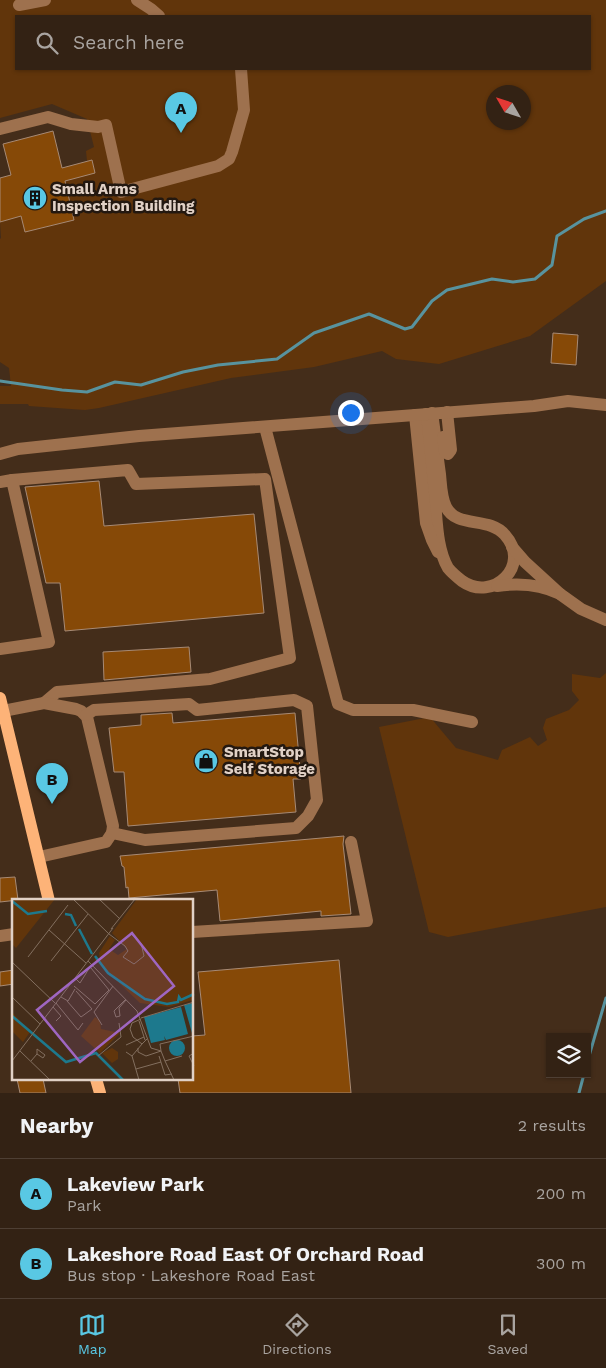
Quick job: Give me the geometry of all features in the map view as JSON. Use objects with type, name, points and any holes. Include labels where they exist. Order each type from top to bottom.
[{"type":"main road","points":[[0,698],[49,899]]},
{"type":"main road","points":[[96,1080],[100,1093]]},
{"type":"street","points":[[19,5],[45,0]]},
{"type":"street","points":[[137,0],[158,15]]},
{"type":"street","points":[[0,129],[48,117],[71,124],[98,127],[106,125],[121,192],[218,166],[228,159],[232,152],[244,110],[241,70]]},
{"type":"street","points":[[0,454],[18,449],[139,436],[568,401],[606,406]]},
{"type":"street","points":[[432,413],[442,492],[446,508],[460,519],[484,523],[497,528],[506,536],[512,547],[525,562],[560,594],[581,609],[606,620]]},
{"type":"street","points":[[432,413],[438,529],[448,568],[455,576],[469,585],[482,587],[518,584],[538,586],[560,594]]},
{"type":"street","points":[[265,427],[338,704],[354,710],[413,710],[472,722]]},
{"type":"street","points":[[0,649],[49,642],[6,481],[128,470],[136,484],[265,479],[290,658],[210,679],[57,692],[44,703]]},
{"type":"street","points":[[494,586],[505,579],[511,569],[514,556],[512,547]]},
{"type":"street","points":[[86,715],[94,710],[189,704],[197,710],[294,700],[308,706],[317,800],[308,816],[296,828],[145,840],[112,833]]},
{"type":"street","points":[[3,711],[44,703],[76,709],[86,715],[113,826],[112,833],[106,842],[39,857]]},
{"type":"street","points":[[194,932],[367,921],[351,842]]},
{"type":"shaded area","points":[[0,0],[606,0],[606,281],[530,336],[439,364],[396,359],[382,351],[314,367],[231,378],[85,410],[29,406],[28,404],[0,404],[0,386],[11,386],[9,368],[0,362],[0,222],[21,216],[25,232],[74,220],[65,180],[95,172],[92,160],[87,161],[86,151],[94,147],[87,119],[52,104],[0,118]]},
{"type":"shaded area","points":[[606,673],[606,907],[448,937],[429,932],[379,727],[430,717],[456,748],[498,760],[502,750],[530,737],[538,746],[547,740],[543,728],[546,719],[569,710],[579,700],[572,691],[572,674],[600,678]]},
{"type":"building","name":"Small Arms Inspection Building","points":[[53,131],[62,168],[92,160],[95,173],[65,181],[74,220],[25,232],[21,216],[0,222],[0,178],[11,175],[3,144]]},
{"type":"building","points":[[553,333],[578,335],[576,365],[551,363]]},
{"type":"building","points":[[99,481],[104,526],[254,514],[264,613],[65,631],[60,583],[46,583],[25,487]]},
{"type":"building","points":[[189,647],[191,672],[104,680],[103,652]]},
{"type":"building","name":"SmartStop Self Storage","points":[[172,713],[173,723],[295,713],[301,779],[293,779],[296,812],[128,826],[124,772],[114,772],[109,728],[141,725],[141,715]]},
{"type":"building","points":[[344,836],[343,844],[351,914],[321,916],[321,911],[220,921],[217,890],[129,898],[124,867],[122,866],[120,856]]},
{"type":"building","points":[[15,877],[18,899],[0,902],[0,878]]},
{"type":"building","points":[[339,960],[351,1093],[180,1093],[178,1080],[194,1080],[194,1036],[205,1035],[198,972]]},
{"type":"building","points":[[12,970],[12,984],[0,986],[0,972]]},
{"type":"building","points":[[17,1080],[43,1080],[46,1093],[20,1093]]},
{"type":"waterway","points":[[0,381],[87,392],[115,382],[141,385],[183,372],[218,365],[277,359],[314,333],[369,314],[405,329],[412,327],[432,301],[447,290],[492,279],[513,282],[535,279],[552,265],[557,236],[584,219],[606,211]]},
{"type":"waterway","points":[[591,1049],[606,998]]},
{"type":"waterway","points":[[579,1093],[583,1078]]},
{"type":"place","name":"Lakeview Park","points":[[181,133]]},
{"type":"place","name":"Small Arms Inspection Building","points":[[35,198]]},
{"type":"place","name":"SmartStop Self Storage","points":[[206,761]]},
{"type":"place","name":"Lakeshore Road East Of Orchard Road","points":[[52,804]]}]
